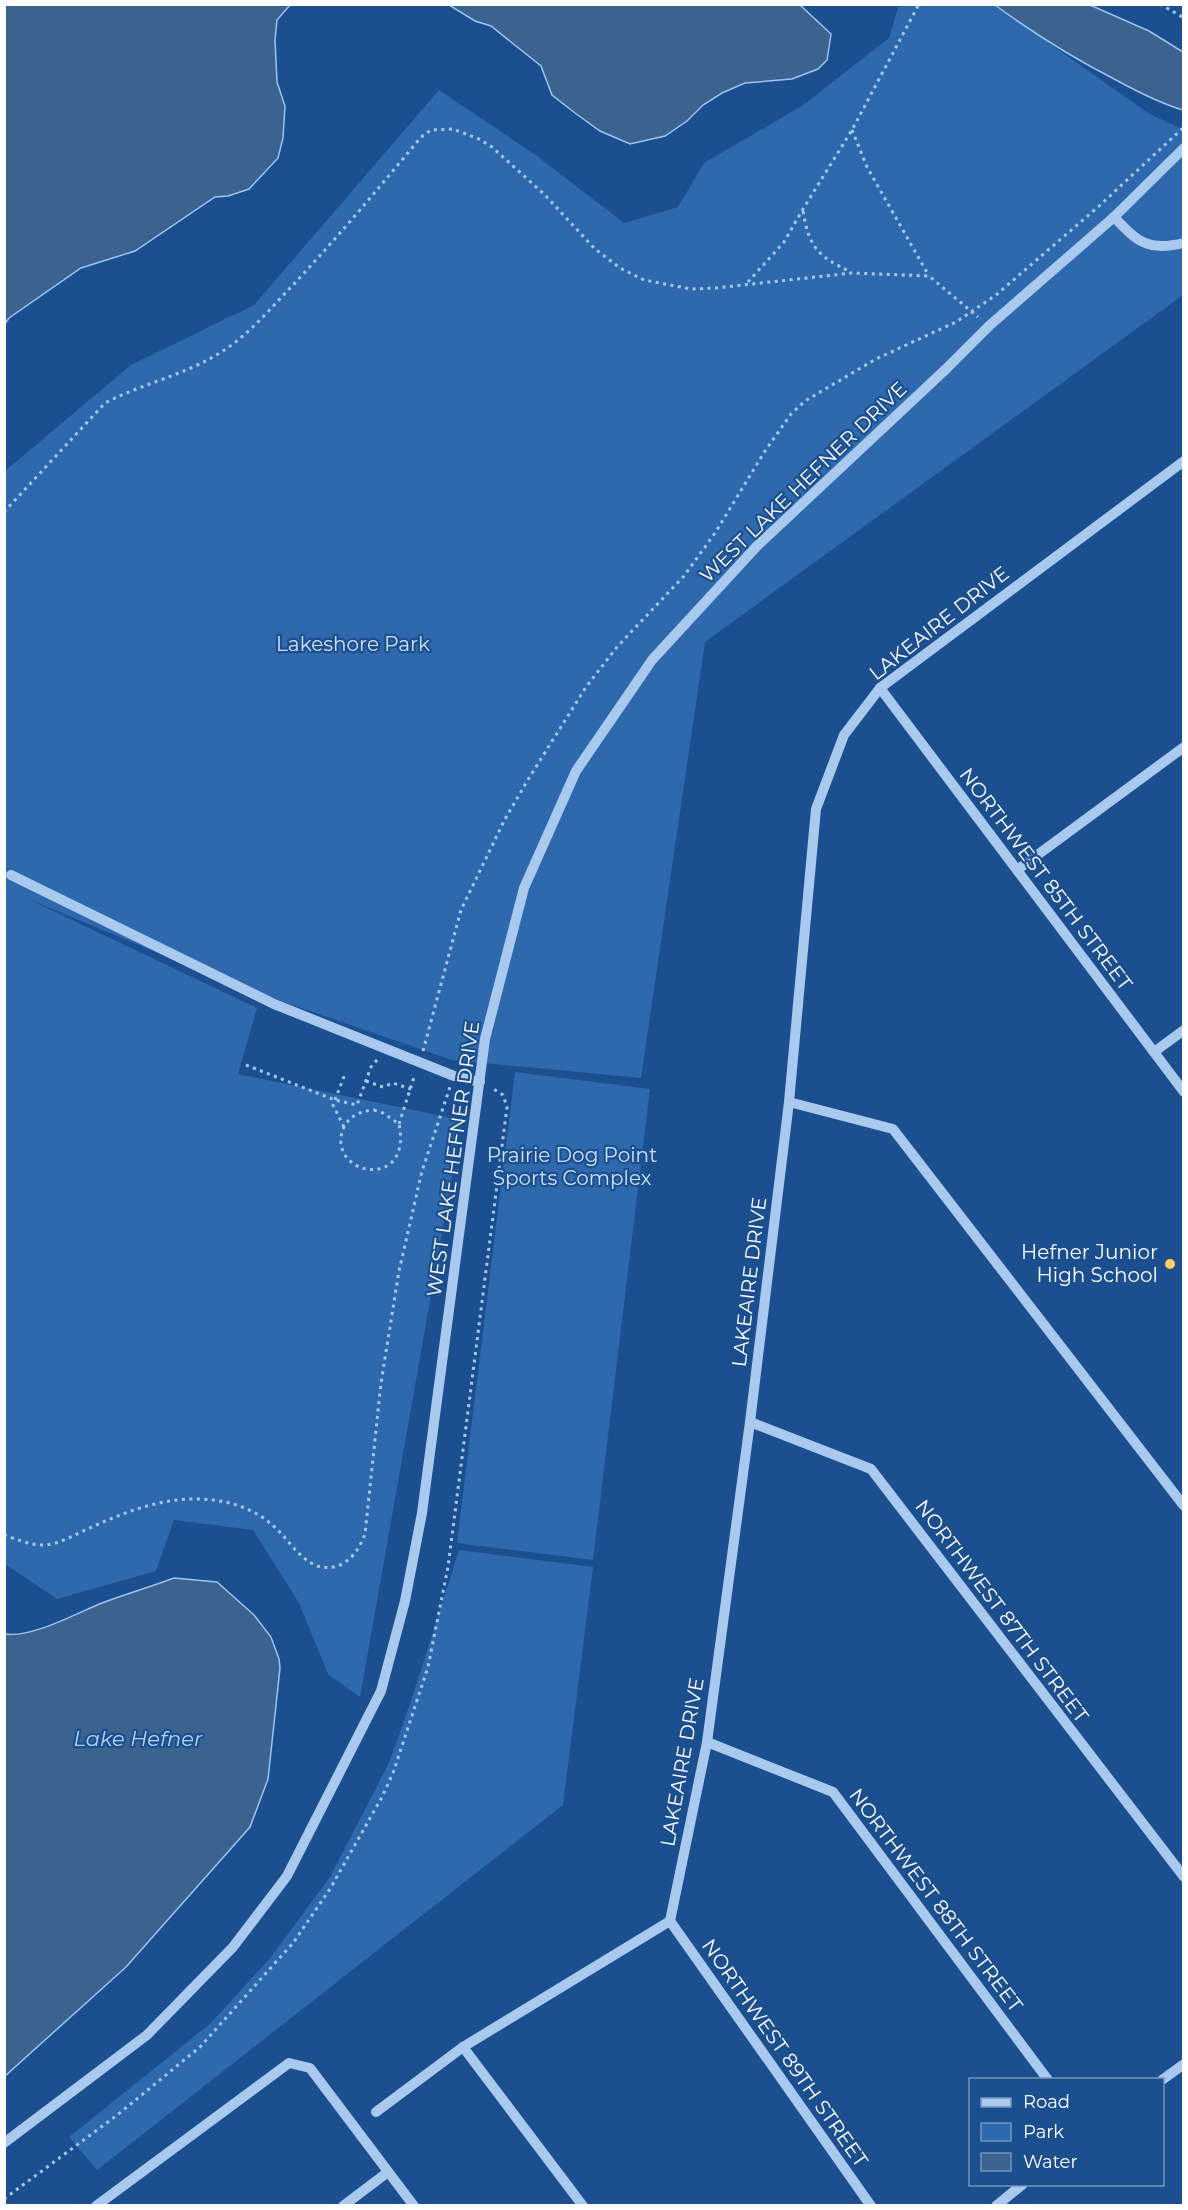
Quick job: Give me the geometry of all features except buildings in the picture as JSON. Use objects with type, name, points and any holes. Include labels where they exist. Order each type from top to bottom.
[{"type":"street","name":"WEST LAKE HEFNER DRIVE","points":[[4,2143],[147,2035],[233,1947],[288,1876],[381,1691],[405,1601],[422,1513],[485,1039],[524,888],[576,771],[652,660],[756,547],[989,326],[1114,217],[1183,148]]},
{"type":"street","points":[[1114,217],[1136,240],[1151,246],[1184,243]]},
{"type":"street","name":"LAKEAIRE DRIVE","points":[[670,1921],[707,1742],[750,1422],[789,1102],[816,809],[844,735],[880,688],[1184,461]]},
{"type":"street","name":"NORTHWEST 85TH STREET","points":[[880,688],[1184,1092]]},
{"type":"street","points":[[1017,870],[1184,747]]},
{"type":"street","points":[[11,875],[274,1004],[454,1076],[480,1082]]},
{"type":"street","points":[[1154,1052],[1184,1030]]},
{"type":"street","points":[[789,1102],[893,1129],[1184,1506]]},
{"type":"street","name":"NORTHWEST 87TH STREET","points":[[750,1422],[871,1470],[1184,1877]]},
{"type":"street","name":"NORTHWEST 88TH STREET","points":[[707,1742],[833,1792],[1047,2078]]},
{"type":"street","points":[[376,2112],[463,2047],[670,1921]]},
{"type":"street","name":"NORTHWEST 89TH STREET","points":[[670,1921],[871,2205]]},
{"type":"street","points":[[463,2047],[583,2205]]},
{"type":"street","points":[[96,2205],[289,2062],[310,2068],[414,2205]]},
{"type":"street","points":[[1163,2078],[1184,2064]]},
{"type":"street","points":[[343,2205],[388,2172]]},
{"type":"street","points":[[996,2205],[1020,2186]]},
{"type":"path","points":[[747,283],[784,242],[852,130],[919,4]]},
{"type":"path","points":[[1160,4],[1184,18]]},
{"type":"path","points":[[1169,141],[1184,127]]},
{"type":"path","points":[[4,512],[105,403],[124,393],[185,371],[218,354],[242,338],[339,235],[422,137],[431,130],[453,129],[492,147],[545,195],[595,249],[620,268],[636,276],[669,286],[716,288],[852,273],[930,276]]},
{"type":"path","points":[[852,130],[867,167],[930,276],[971,311]]},
{"type":"path","points":[[802,209],[807,233],[819,253],[852,273]]},
{"type":"path","points":[[246,1065],[335,1100],[357,1105],[371,1067],[375,1061],[380,1059]]},
{"type":"path","points":[[399,1124],[383,1113],[365,1110],[349,1119],[341,1137],[346,1157],[353,1165],[373,1171],[392,1163],[401,1145],[399,1124],[420,1061]]},
{"type":"path","points":[[344,1127],[333,1105],[345,1074]]},
{"type":"path","points":[[4,1535],[44,1545],[58,1542],[114,1517],[149,1505],[180,1498],[206,1499],[227,1502],[251,1511],[271,1524],[299,1553],[320,1568],[332,1568],[343,1564],[352,1556],[365,1534],[381,1383],[399,1271],[422,1171],[454,1076]]},
{"type":"path","points":[[366,1081],[383,1087],[393,1083],[411,1089]]},
{"type":"path","points":[[4,2199],[116,2116],[180,2064],[200,2047],[258,1984],[293,1943],[330,1888],[359,1839],[393,1773],[428,1667],[448,1568],[507,1107],[503,1095],[480,1082]]},
{"type":"green space","name":"Lakeshore Park","points":[[899,5],[995,5],[1148,113],[1183,130],[1183,295],[705,642],[641,1078],[452,1060],[237,986],[26,898],[257,1008],[238,1074],[462,1120],[360,1697],[328,1674],[299,1603],[253,1530],[174,1520],[156,1571],[57,1599],[5,1564],[5,471],[131,365],[254,305],[439,90],[537,156],[624,223],[678,207],[704,163],[802,106],[889,38]]},
{"type":"green space","name":"Prairie Dog Point Sports Complex","points":[[515,1072],[650,1089],[593,1560],[457,1543]]},
{"type":"green space","points":[[459,1550],[593,1567],[563,1805],[97,2170],[69,2137],[211,2023],[271,1957],[330,1877],[389,1763]]},
{"type":"water","points":[[5,4],[290,5],[277,20],[275,40],[277,82],[285,106],[283,138],[278,158],[249,189],[228,196],[215,197],[135,251],[81,268],[9,318],[5,324]]},
{"type":"water","points":[[449,5],[800,5],[831,34],[827,60],[818,69],[792,79],[745,83],[722,93],[703,105],[687,121],[665,136],[630,144],[600,131],[552,95],[541,66],[491,26],[475,21]]},
{"type":"water","points":[[995,5],[1090,5],[1149,31],[1183,52],[1183,110],[1132,89],[1084,63]]},
{"type":"water","name":"Lake Hefner","points":[[174,1578],[217,1582],[254,1615],[271,1637],[280,1668],[268,1779],[250,1827],[126,1967],[5,2076],[5,1634],[41,1629],[102,1603]]},
{"type":"place","name":"Hefner Junior High School","points":[[1170,1264]]}]
